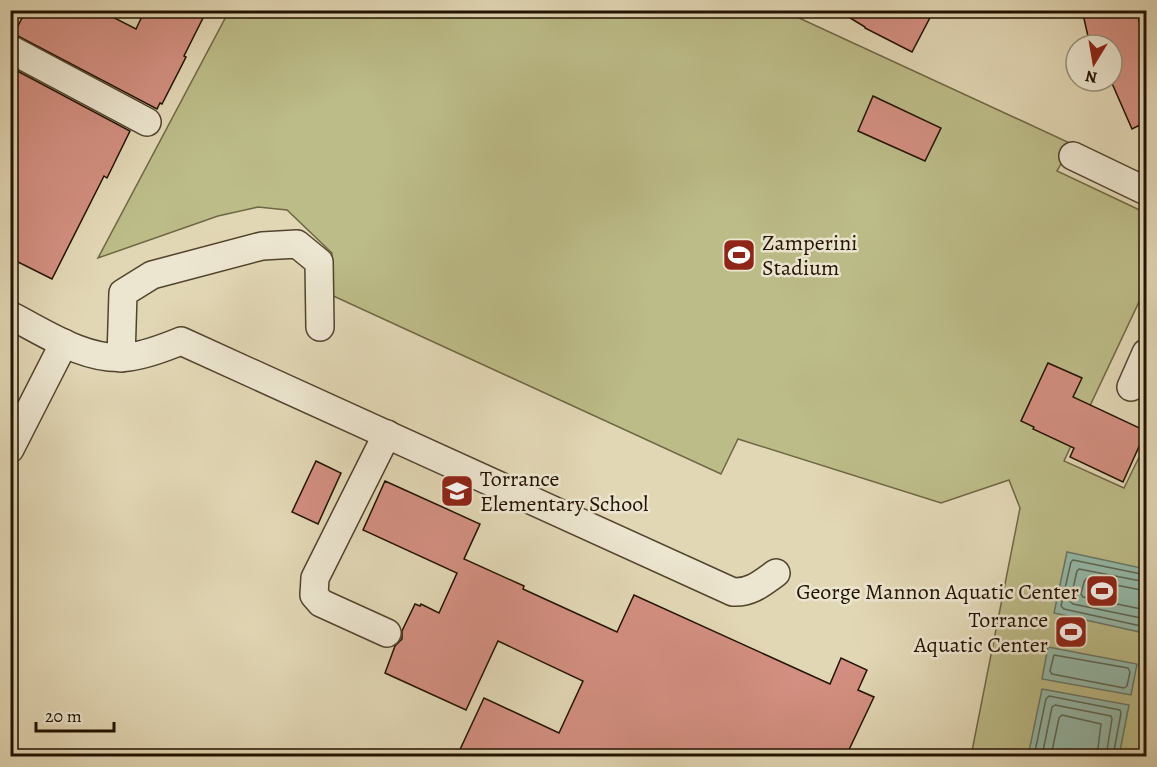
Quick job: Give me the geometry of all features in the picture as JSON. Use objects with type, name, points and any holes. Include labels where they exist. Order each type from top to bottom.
[{"type":"street","points":[[10,49],[147,122]]},
{"type":"street","points":[[1073,156],[1146,191]]},
{"type":"street","points":[[121,358],[123,293],[152,275],[262,246],[297,244],[319,262],[320,327]]},
{"type":"street","points":[[10,315],[64,343],[89,354],[103,357],[121,358],[151,352],[182,341],[733,592],[760,586],[776,573]]},
{"type":"street","points":[[10,449],[64,343]]},
{"type":"street","points":[[1131,387],[1146,353]]},
{"type":"street","points":[[387,434],[313,586],[314,596],[321,603],[387,633]]},
{"type":"green space","name":"Zamperini Stadium","points":[[229,11],[784,11],[1072,144],[1057,171],[1146,213],[1146,287],[1064,461],[1124,488],[1146,443],[1146,756],[971,756],[1020,508],[1009,480],[941,503],[738,439],[721,474],[329,294],[332,253],[287,210],[258,207],[218,216],[98,258]]},
{"type":"water","name":"George Mannon Aquatic Center","points":[[1067,552],[1146,569],[1144,633],[1054,613]]},
{"type":"water","name":"George Mannon Aquatic Center","points":[[1048,647],[1137,664],[1131,695],[1042,679]]},
{"type":"water","points":[[1042,689],[1129,705],[1119,756],[1028,756]]},
{"type":"building","points":[[26,10],[99,10],[136,29],[145,10],[207,10],[184,56],[186,57],[162,104],[160,103],[157,109],[14,34]]},
{"type":"building","points":[[837,10],[934,10],[912,52],[865,28]]},
{"type":"building","points":[[1082,10],[1137,10],[1139,21],[1146,20],[1146,122],[1132,129],[1116,93],[1124,93],[1124,33],[1087,33]]},
{"type":"building","points":[[10,67],[130,131],[107,178],[104,176],[52,279],[10,258]]},
{"type":"building","points":[[873,96],[941,128],[925,161],[858,131]]},
{"type":"building","points":[[1048,363],[1082,378],[1073,397],[1146,431],[1123,482],[1070,457],[1074,448],[1021,421]]},
{"type":"building","points":[[316,461],[341,473],[318,524],[292,512]]},
{"type":"building","points":[[385,481],[480,524],[464,559],[617,632],[634,595],[830,684],[841,658],[867,670],[858,690],[874,697],[846,756],[457,756],[484,698],[559,733],[583,681],[498,641],[466,710],[385,673],[395,646],[402,639],[402,631],[415,604],[420,606],[421,604],[439,613],[457,573],[363,530]]},
{"type":"place","name":"Zamperini Stadium","points":[[739,255]]},
{"type":"place","name":"Torrance Elementary School","points":[[457,491]]},
{"type":"place","name":"George Mannon Aquatic Center","points":[[1102,591]]},
{"type":"place","name":"Torrance Aquatic Center","points":[[1071,632]]}]
